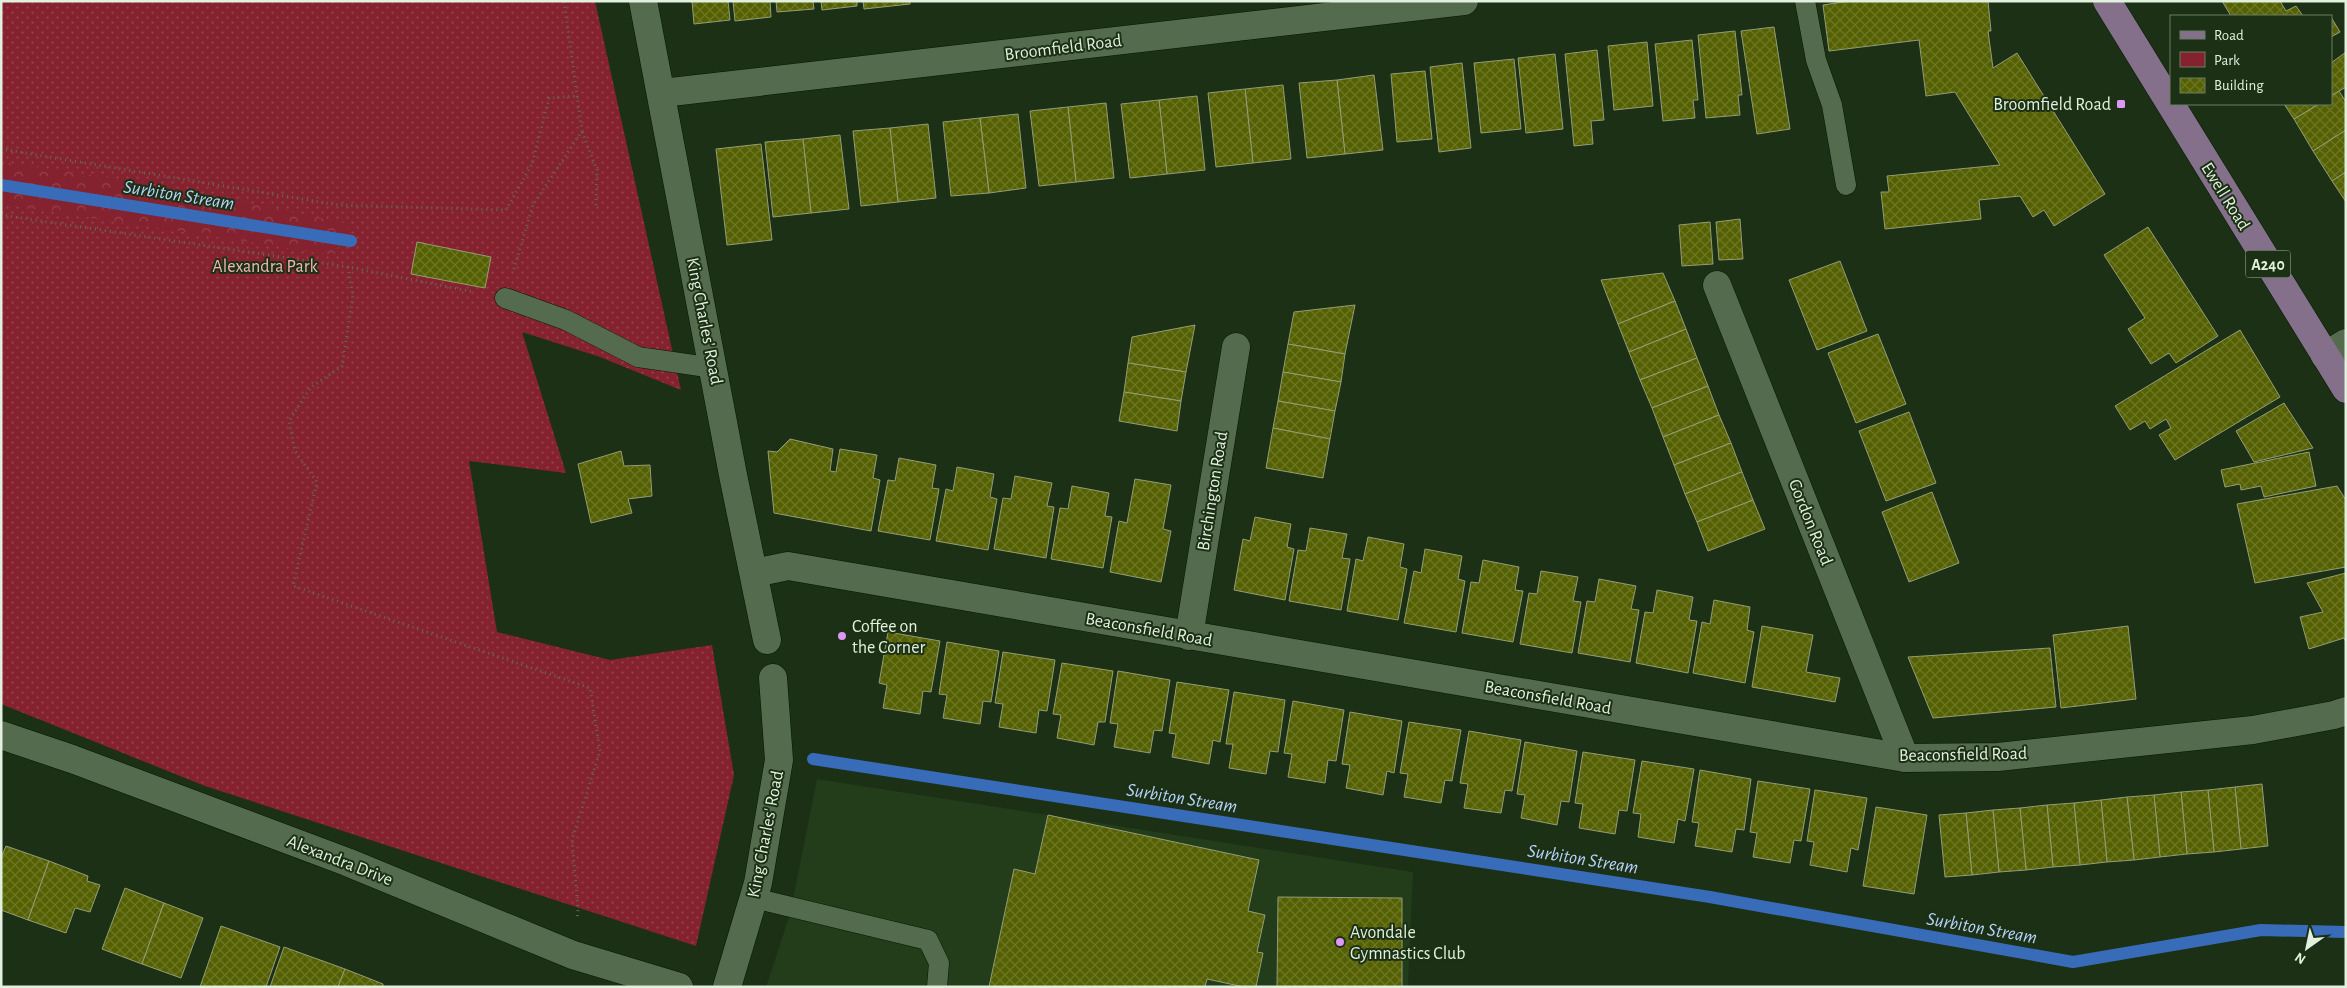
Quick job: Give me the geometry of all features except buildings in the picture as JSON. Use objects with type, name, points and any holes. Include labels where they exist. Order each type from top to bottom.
[{"type":"main road","name":"Ewell Road","points":[[2107,1],[2170,97]]},
{"type":"main road","name":"Ewell Road","points":[[2175,105],[2335,349],[2346,390]]},
{"type":"street","name":"King Charles' Road","points":[[643,1],[662,93],[733,475],[767,640]]},
{"type":"street","name":"Broomfield Road","points":[[662,93],[1464,1]]},
{"type":"street","name":"Gordon Road","points":[[1717,286],[1906,758]]},
{"type":"street","name":"Birchington Road","points":[[1189,636],[1236,347]]},
{"type":"street","name":"Beaconsfield Road","points":[[754,573],[788,566],[1906,758],[1998,757],[2253,730],[2334,715],[2346,711]]},
{"type":"street","name":"King Charles' Road","points":[[727,987],[758,883],[779,760],[772,678]]},
{"type":"street","name":"Alexandra Drive","points":[[1,735],[72,759],[347,862],[573,955],[679,987]]},
{"type":"lane","points":[[1806,1],[1816,60],[1832,105],[1846,185]]},
{"type":"lane","points":[[505,298],[566,320],[638,357],[714,368]]},
{"type":"lane","points":[[754,898],[928,940],[939,963],[937,987]]},
{"type":"path","points":[[564,1],[582,132],[597,170],[596,208]]},
{"type":"path","points":[[1,149],[338,204],[506,210],[532,164],[549,98],[577,96]]},
{"type":"path","points":[[1,216],[348,267],[505,298],[533,205],[582,132]]},
{"type":"path","points":[[348,267],[353,296],[342,366],[310,388],[289,421],[295,451],[317,482],[293,586],[590,688],[600,751],[572,840],[578,908],[573,955]]},
{"type":"shaded area","points":[[817,779],[1413,872],[1408,987],[766,987],[790,914]]},
{"type":"green space","name":"Alexandra Park","points":[[1,1],[595,1],[681,390],[600,357],[522,332],[566,473],[469,461],[497,632],[610,660],[712,645],[734,775],[696,946],[205,786],[1,704]]},
{"type":"green space","points":[[1,162],[155,184],[350,224],[334,255],[1,204]]},
{"type":"waterway","name":"Surbiton Stream","points":[[1,185],[351,241]]},
{"type":"waterway","name":"Surbiton Stream","points":[[813,759],[1710,897],[2073,962],[2261,930],[2346,932]]},
{"type":"place","name":"Broomfield Road","points":[[2121,104]]},
{"type":"place","name":"Coffee on the Corner","points":[[842,636]]},
{"type":"place","name":"Avondale Gymnastics Club","points":[[1340,942]]}]
